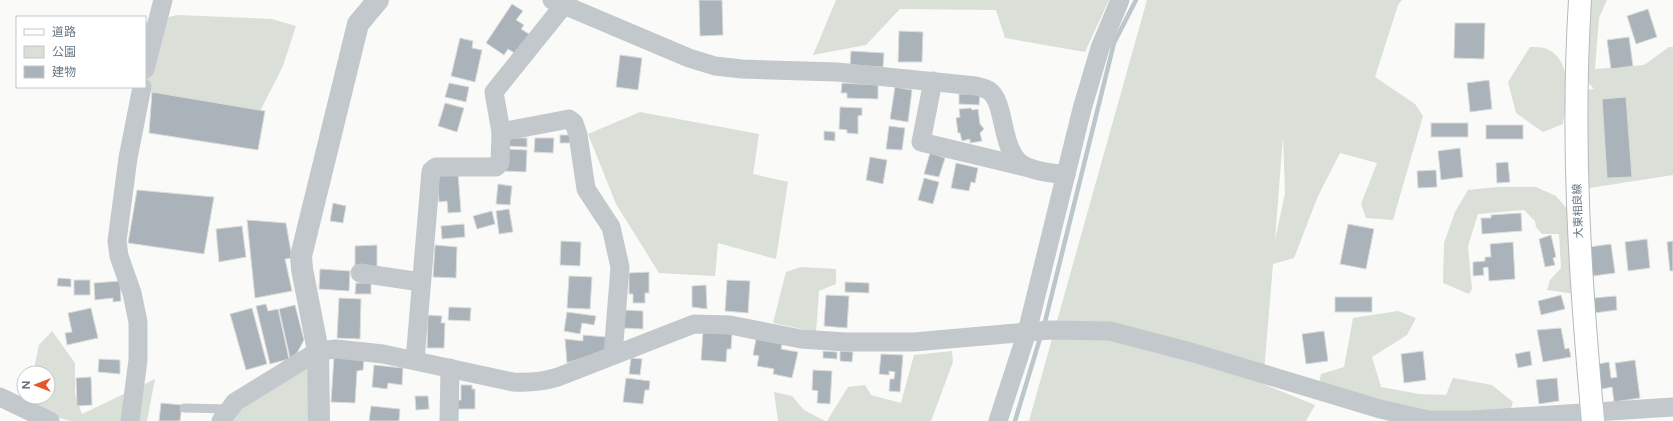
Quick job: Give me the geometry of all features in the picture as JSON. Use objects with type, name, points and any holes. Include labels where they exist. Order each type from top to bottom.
[{"type":"main road","name":"大東相良線","points":[[1580,0],[1577,52],[1576,194],[1593,417]]},
{"type":"street","points":[[146,65],[163,0]]},
{"type":"street","points":[[318,421],[318,351],[302,269],[301,256],[358,24],[378,0]]},
{"type":"street","points":[[998,421],[1038,331],[1048,241],[1082,109],[1100,48],[1120,0]]},
{"type":"street","points":[[415,360],[431,171],[436,167],[496,167],[500,163],[501,132],[494,92],[561,2],[690,58],[715,66],[742,69],[837,72],[976,86],[989,91],[997,104],[1010,152],[1026,167]]},
{"type":"street","points":[[933,81],[921,142],[1066,175]]},
{"type":"street","points":[[130,421],[138,360],[138,322],[132,293],[119,256],[117,241],[128,158],[142,88]]},
{"type":"street","points":[[501,132],[569,119],[574,123],[578,134],[586,189],[611,227],[620,267],[613,355]]},
{"type":"street","points":[[360,273],[421,282]]},
{"type":"street","points":[[225,415],[235,402],[318,351],[355,350],[415,360],[512,382],[530,383],[543,382],[558,377],[694,324],[730,325],[801,339],[846,342],[914,342],[1038,331],[1110,331],[1194,353],[1380,415],[1428,420],[1593,417],[1673,407]]},
{"type":"street","points":[[448,421],[450,368]]},
{"type":"street","points":[[0,397],[50,421]]},
{"type":"lane","points":[[184,408],[225,415]]},
{"type":"green space","points":[[836,0],[1109,0],[1085,52],[1005,38],[996,10],[900,9],[866,45],[813,55]]},
{"type":"green space","points":[[1147,0],[1402,0],[1398,5],[1375,77],[1415,104],[1423,116],[1393,220],[1366,218],[1361,204],[1377,163],[1340,153],[1318,196],[1294,258],[1273,264],[1263,384],[1315,405],[1306,421],[1029,421]],"holes":[[[1283,136],[1285,193],[1275,240]]]},
{"type":"green space","points":[[1589,0],[1607,0],[1599,18],[1595,69],[1644,65],[1669,47],[1673,47],[1673,175],[1583,189],[1586,90],[1594,89],[1584,78]]},
{"type":"green space","points":[[178,15],[272,19],[296,26],[283,66],[256,119],[136,88],[146,88],[146,22]]},
{"type":"green space","points":[[1530,47],[1545,48],[1555,54],[1565,71],[1567,93],[1563,124],[1543,132],[1516,113],[1508,82]]},
{"type":"green space","points":[[640,112],[759,134],[753,174],[788,182],[776,259],[718,243],[715,276],[659,273],[616,204],[588,134]]},
{"type":"green space","points":[[1498,187],[1536,187],[1556,196],[1569,211],[1575,294],[1547,290],[1550,280],[1561,268],[1559,234],[1542,234],[1536,227],[1535,221],[1524,210],[1478,214],[1468,246],[1472,289],[1469,294],[1443,283],[1444,243],[1455,212],[1468,190]]},
{"type":"green space","points":[[801,267],[836,269],[836,284],[819,291],[816,332],[773,323],[786,272]]},
{"type":"green space","points":[[1398,311],[1416,318],[1407,335],[1372,357],[1381,387],[1419,394],[1446,395],[1453,378],[1492,385],[1513,402],[1510,411],[1431,413],[1319,384],[1321,374],[1344,367],[1353,318]]},
{"type":"green space","points":[[52,331],[75,363],[75,395],[82,414],[155,379],[147,421],[70,421],[36,411],[35,405],[56,405],[56,365],[35,365],[39,345]]},
{"type":"green space","points":[[952,351],[953,362],[931,421],[827,421],[848,387],[865,385],[871,395],[901,403],[914,355]]},
{"type":"green space","points":[[307,367],[311,421],[231,421],[242,406]]},
{"type":"green space","points":[[774,392],[792,396],[804,410],[825,421],[778,421]]},
{"type":"building","points":[[699,0],[722,0],[723,35],[700,36]]},
{"type":"building","points":[[512,4],[523,11],[516,20],[524,25],[521,29],[529,34],[516,54],[508,49],[504,55],[486,43]]},
{"type":"building","points":[[1648,9],[1657,37],[1636,44],[1627,16]]},
{"type":"building","points":[[1455,23],[1485,23],[1484,59],[1454,58]]},
{"type":"building","points":[[899,31],[923,32],[922,62],[898,62]]},
{"type":"building","points":[[1629,37],[1633,66],[1611,69],[1607,40]]},
{"type":"building","points":[[460,38],[473,41],[472,48],[482,50],[475,82],[451,76]]},
{"type":"building","points":[[851,51],[884,53],[883,67],[850,65]]},
{"type":"building","points":[[620,55],[642,58],[638,90],[616,87]]},
{"type":"building","points":[[1489,80],[1492,109],[1470,112],[1467,83]]},
{"type":"building","points":[[449,83],[469,87],[466,102],[445,97]]},
{"type":"building","points":[[842,83],[878,85],[878,99],[847,98],[847,93],[841,93]]},
{"type":"building","points":[[895,87],[912,90],[908,122],[890,119]]},
{"type":"building","points":[[152,92],[265,111],[258,150],[149,133]]},
{"type":"building","points":[[959,94],[980,94],[979,105],[959,104]]},
{"type":"building","points":[[1626,97],[1632,177],[1607,178],[1602,99]]},
{"type":"building","points":[[445,103],[464,108],[457,132],[438,126]]},
{"type":"building","points":[[840,107],[862,108],[862,115],[858,116],[858,134],[847,133],[847,130],[839,129]]},
{"type":"building","points":[[971,108],[972,110],[978,109],[980,124],[984,129],[980,133],[982,141],[970,143],[970,139],[962,141],[960,133],[958,133],[956,118],[960,117],[959,109]]},
{"type":"building","points":[[1431,123],[1468,123],[1468,137],[1431,137]]},
{"type":"building","points":[[1486,125],[1523,125],[1523,139],[1486,139]]},
{"type":"building","points":[[889,126],[905,128],[902,150],[886,149]]},
{"type":"building","points":[[824,131],[835,132],[835,141],[824,140]]},
{"type":"building","points":[[560,135],[570,135],[570,143],[560,143]]},
{"type":"building","points":[[507,138],[527,138],[527,147],[507,146]]},
{"type":"building","points":[[535,138],[554,138],[553,153],[534,152]]},
{"type":"building","points":[[1460,148],[1463,177],[1441,180],[1438,151]]},
{"type":"building","points":[[506,149],[527,150],[526,172],[504,171]]},
{"type":"building","points":[[930,153],[945,158],[939,177],[924,174]]},
{"type":"building","points":[[870,157],[887,160],[883,184],[866,180]]},
{"type":"building","points":[[1508,162],[1510,182],[1497,183],[1496,163]]},
{"type":"building","points":[[956,163],[978,168],[975,183],[971,182],[969,191],[951,188]]},
{"type":"building","points":[[1436,170],[1437,187],[1418,188],[1417,171]]},
{"type":"building","points":[[458,174],[461,212],[448,213],[447,201],[439,202],[437,176]]},
{"type":"building","points":[[924,178],[939,182],[933,204],[918,200]]},
{"type":"building","points":[[498,184],[512,186],[510,205],[496,204]]},
{"type":"building","points":[[137,190],[214,197],[204,254],[128,243]]},
{"type":"building","points":[[333,203],[346,206],[343,223],[330,221]]},
{"type":"building","points":[[509,209],[513,232],[499,234],[496,211]]},
{"type":"building","points":[[492,211],[495,224],[477,229],[473,216]]},
{"type":"building","points":[[1521,213],[1522,231],[1482,234],[1481,218],[1491,218],[1491,215]]},
{"type":"building","points":[[247,220],[286,223],[292,258],[285,259],[292,291],[255,298]]},
{"type":"building","points":[[464,224],[465,237],[442,239],[441,226]]},
{"type":"building","points":[[1348,224],[1374,229],[1366,269],[1340,264]]},
{"type":"building","points":[[242,226],[246,257],[219,262],[216,229]]},
{"type":"building","points":[[1551,235],[1556,257],[1553,258],[1555,265],[1545,267],[1539,239]]},
{"type":"building","points":[[1647,239],[1650,268],[1628,271],[1625,242]]},
{"type":"building","points":[[561,241],[581,242],[580,266],[560,265]]},
{"type":"building","points":[[1673,241],[1673,271],[1670,271],[1667,242]]},
{"type":"building","points":[[1513,242],[1515,279],[1489,281],[1488,267],[1483,268],[1484,275],[1473,276],[1473,262],[1485,261],[1485,257],[1491,257],[1490,244]]},
{"type":"building","points":[[1611,244],[1615,273],[1593,276],[1589,247]]},
{"type":"building","points":[[377,245],[377,268],[355,268],[355,246]]},
{"type":"building","points":[[435,245],[457,247],[456,278],[433,277]]},
{"type":"building","points":[[320,269],[350,271],[349,291],[319,289]]},
{"type":"building","points":[[649,272],[649,293],[645,293],[645,303],[633,303],[633,294],[629,294],[629,273]]},
{"type":"building","points":[[569,276],[592,277],[590,309],[567,308]]},
{"type":"building","points":[[58,278],[71,279],[71,287],[57,286]]},
{"type":"building","points":[[74,280],[90,280],[90,295],[74,295]]},
{"type":"building","points":[[727,280],[750,281],[748,313],[725,311]]},
{"type":"building","points":[[120,281],[121,301],[113,302],[113,298],[95,300],[94,283]]},
{"type":"building","points":[[845,282],[869,283],[869,293],[845,292]]},
{"type":"building","points":[[356,283],[371,283],[371,294],[355,294]]},
{"type":"building","points":[[706,285],[707,309],[692,307],[692,286]]},
{"type":"building","points":[[826,295],[849,296],[847,328],[824,326]]},
{"type":"building","points":[[1561,295],[1565,309],[1541,315],[1538,301]]},
{"type":"building","points":[[1616,296],[1617,310],[1594,313],[1593,298]]},
{"type":"building","points":[[1335,297],[1372,297],[1372,312],[1335,312]]},
{"type":"building","points":[[339,298],[361,299],[360,339],[337,338]]},
{"type":"building","points":[[266,304],[268,311],[278,309],[289,359],[270,364],[256,306]]},
{"type":"building","points":[[295,305],[304,340],[297,353],[290,358],[279,309]]},
{"type":"building","points":[[449,307],[471,308],[470,321],[448,320]]},
{"type":"building","points":[[91,308],[98,338],[67,345],[65,333],[72,332],[68,313]]},
{"type":"building","points":[[252,308],[267,364],[246,370],[230,314]]},
{"type":"building","points":[[623,310],[643,311],[643,329],[622,328]]},
{"type":"building","points":[[567,312],[596,316],[594,325],[582,323],[580,334],[564,331]]},
{"type":"building","points":[[428,315],[442,316],[441,323],[445,323],[444,348],[427,348]]},
{"type":"building","points":[[1561,328],[1565,349],[1569,348],[1571,357],[1543,362],[1537,330]]},
{"type":"building","points":[[1324,331],[1328,361],[1306,364],[1302,334]]},
{"type":"building","points":[[703,332],[732,334],[731,349],[727,349],[726,362],[701,360]]},
{"type":"building","points":[[583,335],[606,337],[606,350],[567,363],[565,339],[583,341]]},
{"type":"building","points":[[756,339],[782,344],[781,349],[798,352],[792,378],[773,374],[774,369],[757,366],[759,356],[753,355]]},
{"type":"building","points":[[823,351],[837,352],[837,359],[823,358]]},
{"type":"building","points":[[840,351],[853,352],[852,362],[840,361]]},
{"type":"building","points":[[1423,351],[1426,380],[1404,383],[1401,354]]},
{"type":"building","points":[[1530,351],[1532,365],[1518,368],[1515,354]]},
{"type":"building","points":[[881,354],[903,355],[900,392],[889,391],[890,379],[894,379],[895,372],[889,371],[889,375],[879,374]]},
{"type":"building","points":[[334,357],[364,359],[363,370],[357,371],[355,403],[331,402]]},
{"type":"building","points":[[631,358],[642,359],[640,375],[629,374]]},
{"type":"building","points":[[99,359],[120,360],[120,374],[98,372]]},
{"type":"building","points":[[1635,360],[1640,398],[1614,402],[1612,387],[1602,389],[1598,364],[1609,362],[1611,378],[1617,377],[1615,363]]},
{"type":"building","points":[[374,365],[403,368],[402,385],[388,383],[387,389],[372,387]]},
{"type":"building","points":[[813,370],[832,371],[830,404],[817,403],[818,391],[812,390]]},
{"type":"building","points":[[91,377],[92,405],[77,406],[76,378]]},
{"type":"building","points":[[626,378],[650,381],[649,390],[645,390],[643,404],[623,402]]},
{"type":"building","points":[[1557,378],[1559,401],[1539,404],[1536,380]]},
{"type":"building","points":[[461,385],[472,385],[472,389],[475,389],[475,409],[456,409],[456,400],[461,400]]},
{"type":"building","points":[[415,396],[428,396],[429,409],[416,410]]},
{"type":"building","points":[[161,403],[182,405],[180,421],[159,421]]},
{"type":"building","points":[[371,406],[400,409],[399,421],[369,421]]},
{"type":"waterway","points":[[1044,326],[1114,43],[1136,0]]},
{"type":"waterway","points":[[1015,421],[1041,335]]}]
